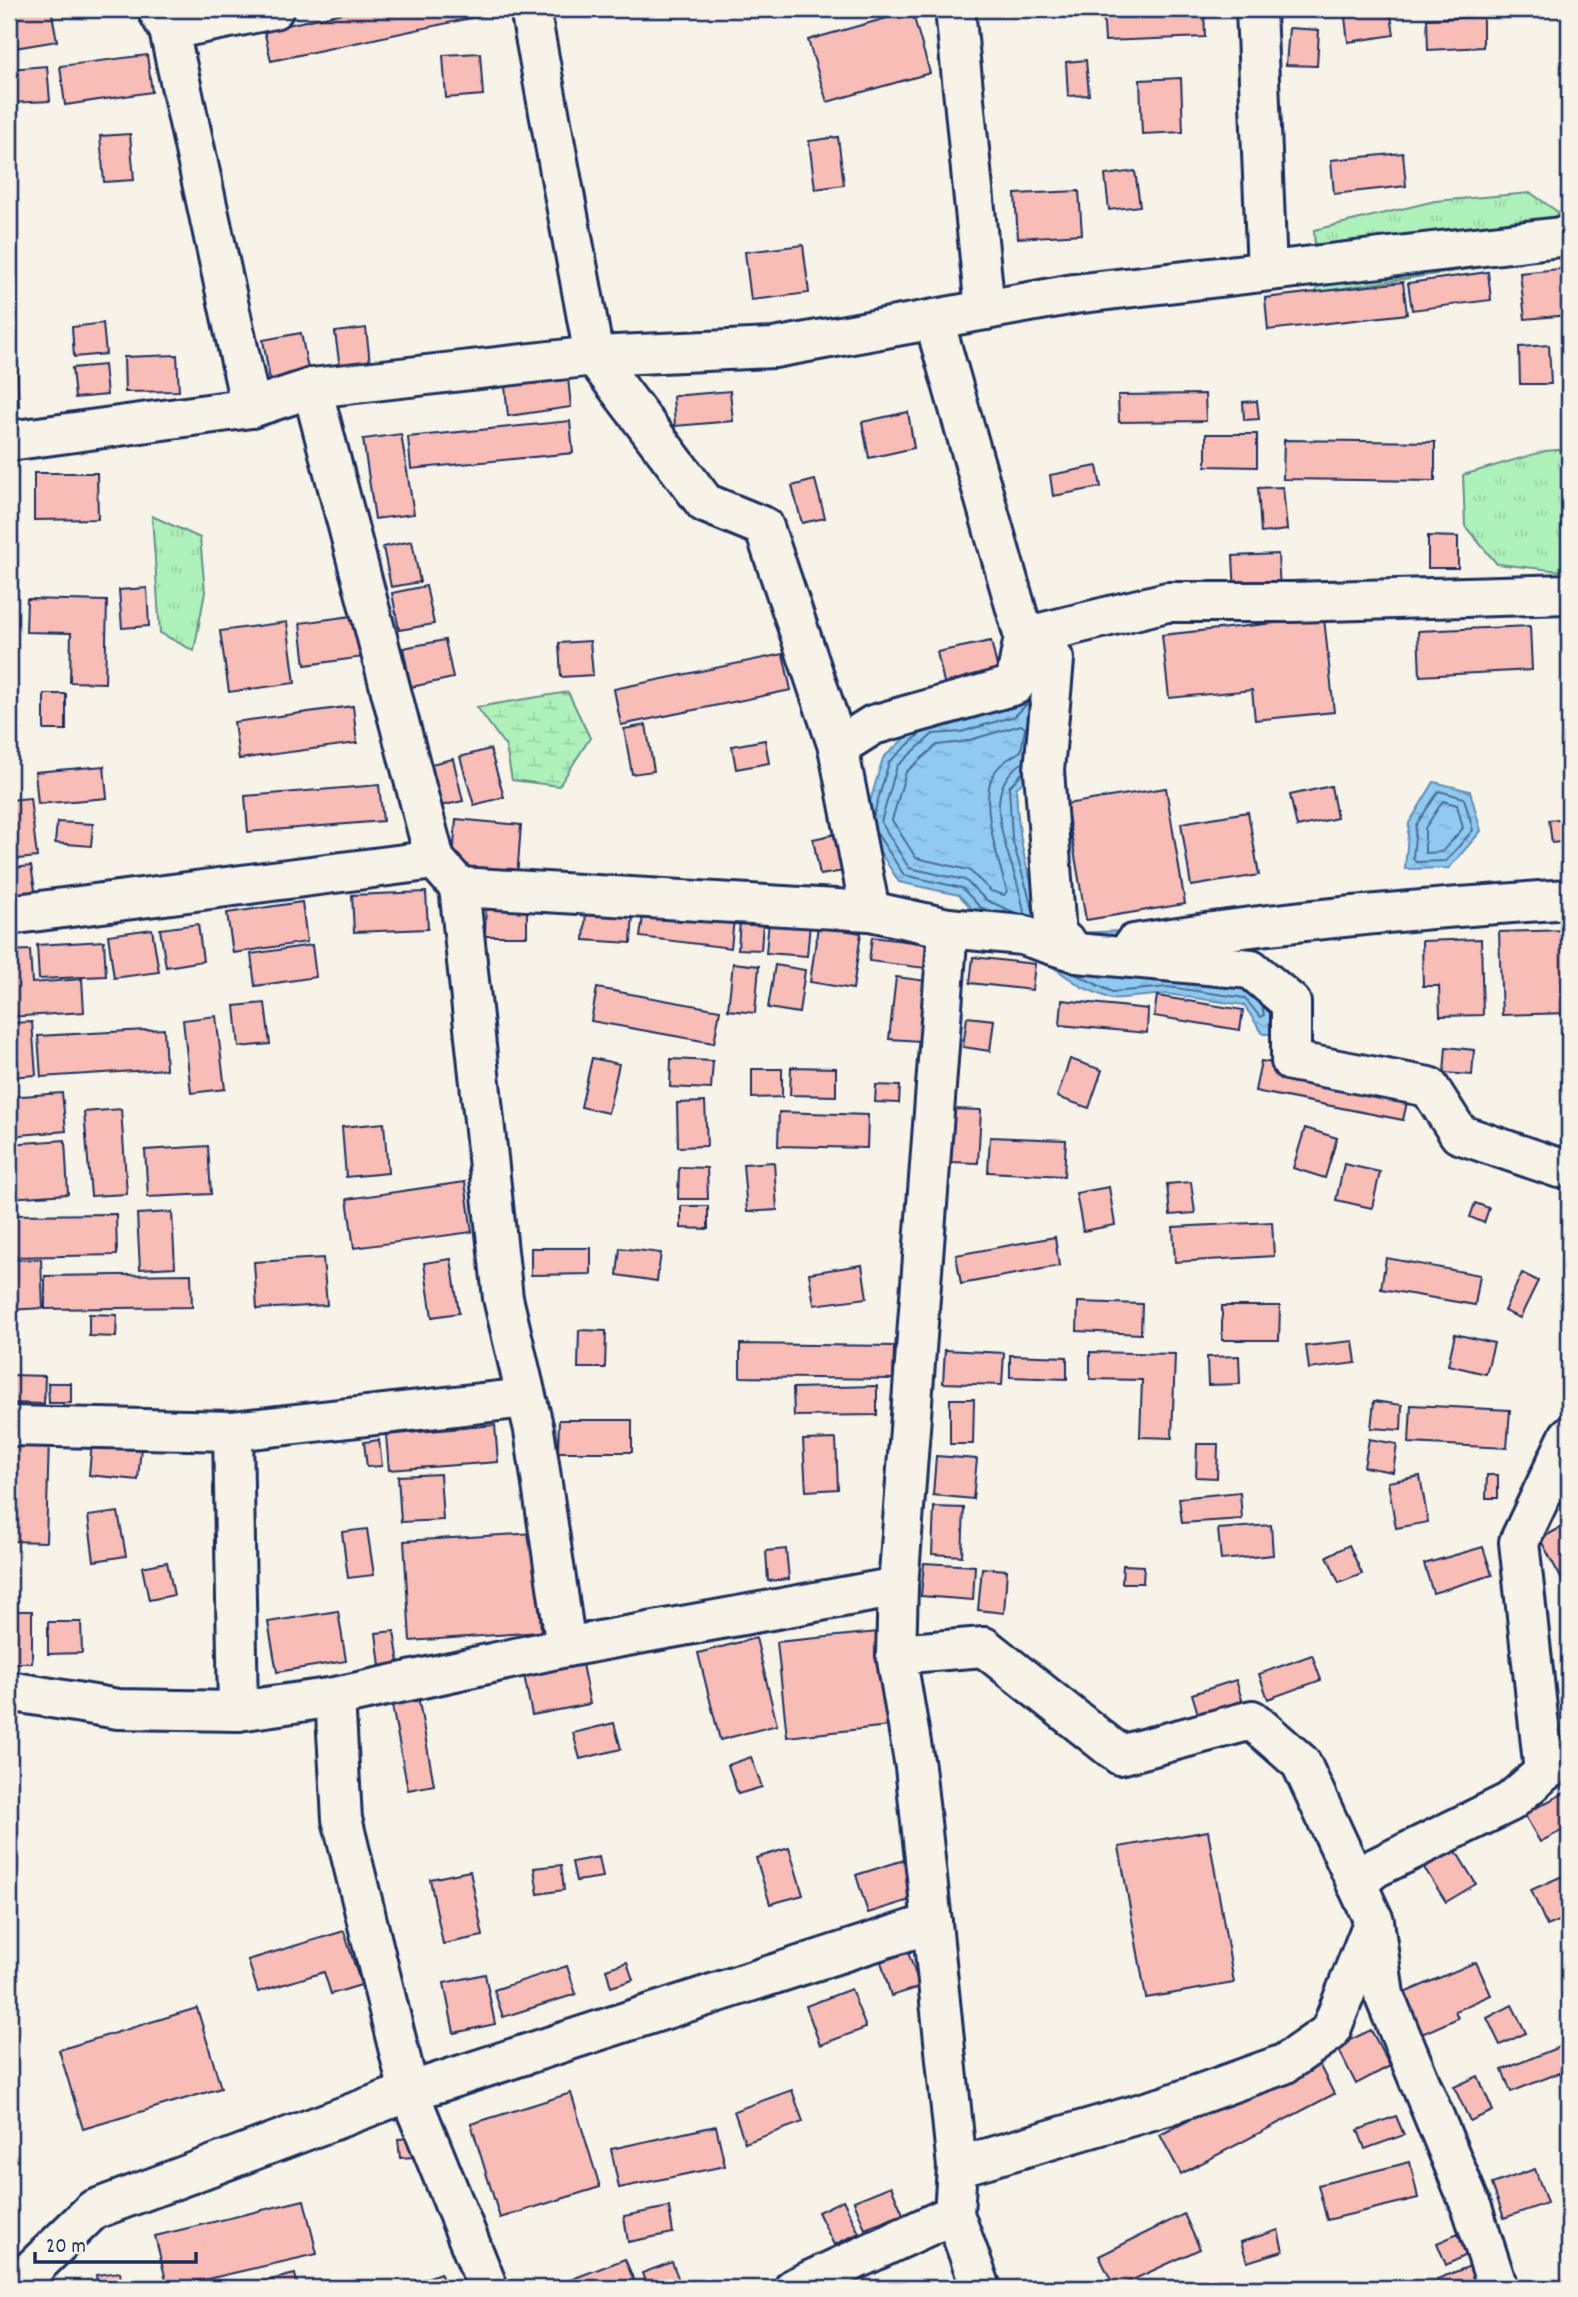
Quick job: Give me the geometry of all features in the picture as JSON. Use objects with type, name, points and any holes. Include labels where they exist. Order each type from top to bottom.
[{"type":"street","points":[[251,408],[163,19],[274,9]]},
{"type":"street","points":[[530,9],[594,356],[705,503],[764,527],[838,747],[870,911]]},
{"type":"street","points":[[955,9],[985,310]]},
{"type":"street","points":[[1256,9],[1267,271]]},
{"type":"street","points":[[9,441],[251,408],[312,388],[594,356],[774,348],[1074,294],[1569,236]]},
{"type":"street","points":[[838,747],[873,724],[1015,685],[1024,637],[934,320]]},
{"type":"street","points":[[312,388],[447,874],[503,1298],[524,1398],[534,1430],[566,1647]]},
{"type":"street","points":[[1024,637],[1167,602],[1292,602],[1569,594]]},
{"type":"street","points":[[1024,637],[1054,660],[1044,770],[1056,934],[1077,953]]},
{"type":"street","points":[[9,915],[447,874],[870,911],[948,928],[1022,935],[1077,953],[1251,968],[1291,1003],[1291,1061],[1429,1087],[1459,1134],[1559,1168],[1569,1167]]},
{"type":"street","points":[[1077,953],[1208,932],[1368,913],[1569,899]]},
{"type":"street","points":[[948,928],[898,1587],[896,1654],[915,1767],[932,1923],[957,2167],[954,2214],[981,2288]]},
{"type":"street","points":[[9,1426],[233,1431],[524,1398]]},
{"type":"street","points":[[233,1431],[238,1711]]},
{"type":"street","points":[[1356,1883],[1376,1868],[1510,1802],[1556,1764],[1519,1542],[1569,1436]]},
{"type":"street","points":[[9,1691],[118,1709],[238,1711],[335,1697],[566,1647],[898,1587]]},
{"type":"street","points":[[896,1654],[984,1647],[1120,1755],[1252,1720],[1301,1763],[1374,1921],[1384,1995],[1473,2211],[1498,2288]]},
{"type":"street","points":[[335,1697],[342,1819],[408,2092],[488,2288]]},
{"type":"street","points":[[957,2167],[1167,2106],[1284,2064],[1330,2032],[1374,1921]]},
{"type":"street","points":[[13,2288],[93,2210],[408,2092],[932,1923]]},
{"type":"street","points":[[794,2288],[954,2214]]},
{"type":"green space","points":[[1531,193],[1559,213],[1483,267],[1317,292],[1314,230],[1435,201]]},
{"type":"green space","points":[[1569,449],[1569,572],[1497,564],[1465,526],[1463,475],[1545,451]]},
{"type":"green space","points":[[152,516],[200,538],[205,592],[194,651],[160,633]]},
{"type":"green space","points":[[568,692],[590,738],[559,786],[512,780],[506,747],[477,707]]},
{"type":"water","points":[[1069,647],[1044,770],[1029,777],[1016,788],[1019,827],[1026,864],[1046,917],[1056,934],[1202,927],[1256,945],[1276,1034],[1263,1034],[1244,1005],[1167,994],[1111,999],[1082,987],[976,913],[959,895],[899,882],[863,825],[883,758],[927,718],[1054,660]]},
{"type":"water","points":[[1434,782],[1470,791],[1481,831],[1449,868],[1405,869],[1409,823]]},
{"type":"building","points":[[9,9],[51,9],[57,41],[9,49]]},
{"type":"building","points":[[361,9],[504,11],[271,61],[264,30]]},
{"type":"building","points":[[1103,9],[1204,9],[1205,37],[1105,41]]},
{"type":"building","points":[[1344,9],[1390,9],[1394,35],[1348,42]]},
{"type":"building","points":[[912,11],[930,73],[827,102],[808,40]]},
{"type":"building","points":[[1483,17],[1483,47],[1428,50],[1427,19]]},
{"type":"building","points":[[1289,28],[1319,30],[1317,66],[1286,65]]},
{"type":"building","points":[[480,53],[483,95],[446,98],[443,55]]},
{"type":"building","points":[[147,55],[152,92],[65,105],[60,66]]},
{"type":"building","points":[[1086,60],[1089,95],[1068,96],[1066,62]]},
{"type":"building","points":[[47,66],[50,101],[9,103],[9,69]]},
{"type":"building","points":[[1181,78],[1183,132],[1142,134],[1140,80]]},
{"type":"building","points":[[130,134],[134,180],[104,182],[100,136]]},
{"type":"building","points":[[838,137],[844,185],[815,189],[809,141]]},
{"type":"building","points":[[1403,153],[1406,186],[1334,194],[1331,160]]},
{"type":"building","points":[[1135,171],[1140,206],[1109,210],[1105,175]]},
{"type":"building","points":[[1079,191],[1082,234],[1018,238],[1015,194]]},
{"type":"building","points":[[803,245],[809,293],[751,300],[745,252]]},
{"type":"building","points":[[1569,268],[1569,315],[1525,319],[1520,273]]},
{"type":"building","points":[[1488,272],[1491,300],[1412,310],[1408,283]]},
{"type":"building","points":[[1403,282],[1407,314],[1268,330],[1265,298]]},
{"type":"building","points":[[103,323],[106,354],[74,357],[72,327]]},
{"type":"building","points":[[366,328],[370,363],[340,368],[335,332]]},
{"type":"building","points":[[301,333],[310,379],[271,386],[263,340]]},
{"type":"building","points":[[1549,345],[1551,384],[1520,384],[1519,347]]},
{"type":"building","points":[[9,353],[16,353],[19,406],[9,407]]},
{"type":"building","points":[[177,355],[179,391],[125,392],[124,357]]},
{"type":"building","points":[[104,365],[107,395],[75,398],[72,368]]},
{"type":"building","points":[[568,378],[571,407],[508,416],[505,386]]},
{"type":"building","points":[[730,391],[733,421],[675,426],[673,396]]},
{"type":"building","points":[[1205,394],[1206,421],[1119,422],[1118,395]]},
{"type":"building","points":[[1257,401],[1259,419],[1244,420],[1243,402]]},
{"type":"building","points":[[908,412],[914,448],[869,458],[862,422]]},
{"type":"building","points":[[570,421],[573,453],[411,469],[408,437]]},
{"type":"building","points":[[401,434],[414,514],[375,519],[363,439]]},
{"type":"building","points":[[1206,434],[1257,434],[1257,467],[1206,466]]},
{"type":"building","points":[[1284,440],[1435,442],[1435,481],[1283,479]]},
{"type":"building","points":[[1097,466],[1101,487],[1053,496],[1050,475]]},
{"type":"building","points":[[34,473],[97,473],[98,519],[34,520]]},
{"type":"building","points":[[815,480],[825,518],[802,523],[792,486]]},
{"type":"building","points":[[1283,487],[1287,530],[1261,533],[1258,488]]},
{"type":"building","points":[[1428,536],[1458,537],[1458,568],[1428,568]]},
{"type":"building","points":[[412,541],[420,582],[391,587],[383,547]]},
{"type":"building","points":[[1278,554],[1280,591],[1235,593],[1233,556]]},
{"type":"building","points":[[426,586],[434,624],[399,630],[392,593]]},
{"type":"building","points":[[147,588],[149,626],[122,628],[119,590]]},
{"type":"building","points":[[27,599],[107,601],[105,683],[70,682],[71,633],[26,632]]},
{"type":"building","points":[[359,615],[364,657],[305,665],[300,623]]},
{"type":"building","points":[[1324,618],[1334,712],[1255,720],[1252,690],[1169,698],[1162,635]]},
{"type":"building","points":[[287,622],[295,683],[229,692],[220,631]]},
{"type":"building","points":[[1530,626],[1532,670],[1420,676],[1418,631]]},
{"type":"building","points":[[445,640],[453,678],[411,687],[403,648]]},
{"type":"building","points":[[590,641],[593,675],[561,677],[559,643]]},
{"type":"building","points":[[991,641],[1000,679],[946,691],[937,652]]},
{"type":"building","points":[[783,654],[791,690],[621,725],[614,689]]},
{"type":"building","points":[[44,694],[66,694],[66,730],[44,730]]},
{"type":"building","points":[[353,706],[357,743],[239,759],[234,722]]},
{"type":"building","points":[[646,725],[654,771],[632,774],[624,729]]},
{"type":"building","points":[[1569,728],[1569,760],[1564,761],[1561,729]]},
{"type":"building","points":[[765,740],[769,763],[736,769],[732,746]]},
{"type":"building","points":[[490,749],[504,797],[474,805],[460,757]]},
{"type":"building","points":[[453,759],[463,801],[440,806],[431,764]]},
{"type":"building","points":[[104,766],[107,798],[38,804],[35,772]]},
{"type":"building","points":[[379,785],[383,821],[248,832],[245,796]]},
{"type":"building","points":[[1331,786],[1337,818],[1297,827],[1290,795]]},
{"type":"building","points":[[1166,788],[1185,904],[1086,920],[1066,804]]},
{"type":"building","points":[[30,798],[37,857],[9,860],[9,800]]},
{"type":"building","points":[[1248,812],[1259,875],[1191,886],[1181,823]]},
{"type":"building","points":[[1569,818],[1569,841],[1552,843],[1549,820]]},
{"type":"building","points":[[456,819],[521,825],[517,878],[452,873]]},
{"type":"building","points":[[57,822],[93,824],[91,846],[55,843]]},
{"type":"building","points":[[836,834],[844,871],[820,875],[813,839]]},
{"type":"building","points":[[31,866],[36,896],[17,899],[13,868]]},
{"type":"building","points":[[426,892],[428,929],[354,932],[352,895]]},
{"type":"building","points":[[302,902],[307,942],[233,953],[227,913]]},
{"type":"building","points":[[486,902],[527,903],[527,936],[485,936]]},
{"type":"building","points":[[644,909],[734,919],[731,948],[640,937]]},
{"type":"building","points":[[586,910],[633,913],[631,943],[584,940]]},
{"type":"building","points":[[740,920],[763,922],[761,950],[738,949]]},
{"type":"building","points":[[769,920],[810,924],[807,956],[766,953]]},
{"type":"building","points":[[198,924],[203,961],[166,967],[160,929]]},
{"type":"building","points":[[818,926],[861,933],[853,989],[810,982]]},
{"type":"building","points":[[152,929],[159,972],[114,978],[108,935]]},
{"type":"building","points":[[1569,930],[1569,1013],[1502,1015],[1499,932]]},
{"type":"building","points":[[872,937],[928,944],[925,968],[869,961]]},
{"type":"building","points":[[1481,939],[1483,1015],[1440,1016],[1439,986],[1423,986],[1422,941]]},
{"type":"building","points":[[104,941],[106,976],[39,979],[37,945]]},
{"type":"building","points":[[312,945],[316,977],[255,986],[251,954]]},
{"type":"building","points":[[30,950],[32,983],[82,979],[84,1012],[9,1017],[9,951]]},
{"type":"building","points":[[973,957],[1035,964],[1032,990],[970,983]]},
{"type":"building","points":[[733,963],[759,966],[755,1013],[728,1010]]},
{"type":"building","points":[[775,965],[805,970],[799,1013],[768,1008]]},
{"type":"building","points":[[896,977],[927,981],[921,1041],[889,1039]]},
{"type":"building","points":[[597,988],[720,1010],[714,1043],[591,1021]]},
{"type":"building","points":[[1157,996],[1243,1010],[1240,1030],[1154,1016]]},
{"type":"building","points":[[1062,1000],[1148,1009],[1147,1033],[1060,1025]]},
{"type":"building","points":[[265,1003],[270,1044],[239,1047],[235,1006]]},
{"type":"building","points":[[216,1016],[225,1089],[191,1093],[183,1020]]},
{"type":"building","points":[[967,1017],[994,1020],[990,1051],[963,1047]]},
{"type":"building","points":[[32,1022],[36,1075],[9,1077],[9,1023]]},
{"type":"building","points":[[164,1029],[166,1069],[41,1077],[38,1036]]},
{"type":"building","points":[[1446,1047],[1474,1050],[1472,1075],[1444,1073]]},
{"type":"building","points":[[592,1058],[619,1064],[608,1113],[581,1107]]},
{"type":"building","points":[[671,1059],[713,1061],[711,1089],[670,1087]]},
{"type":"building","points":[[1070,1059],[1102,1070],[1089,1108],[1057,1097]]},
{"type":"building","points":[[1261,1061],[1410,1089],[1403,1120],[1255,1091]]},
{"type":"building","points":[[791,1067],[836,1068],[836,1096],[790,1095]]},
{"type":"building","points":[[752,1069],[782,1069],[782,1097],[752,1098]]},
{"type":"building","points":[[876,1085],[900,1086],[899,1103],[875,1102]]},
{"type":"building","points":[[62,1093],[66,1131],[9,1136],[9,1097]]},
{"type":"building","points":[[705,1102],[707,1146],[678,1147],[677,1103]]},
{"type":"building","points":[[121,1109],[127,1194],[91,1196],[84,1112]]},
{"type":"building","points":[[953,1109],[981,1110],[978,1163],[951,1162]]},
{"type":"building","points":[[779,1112],[868,1115],[867,1148],[778,1146]]},
{"type":"building","points":[[384,1123],[388,1173],[346,1177],[342,1127]]},
{"type":"building","points":[[1305,1128],[1337,1138],[1325,1178],[1293,1168]]},
{"type":"building","points":[[990,1137],[1066,1140],[1064,1176],[988,1172]]},
{"type":"building","points":[[65,1140],[68,1194],[9,1198],[9,1144]]},
{"type":"building","points":[[208,1146],[211,1194],[148,1197],[145,1150]]},
{"type":"building","points":[[774,1162],[777,1210],[747,1212],[743,1164]]},
{"type":"building","points":[[1344,1164],[1380,1172],[1372,1208],[1336,1200]]},
{"type":"building","points":[[679,1167],[707,1168],[708,1199],[678,1199]]},
{"type":"building","points":[[465,1182],[472,1232],[354,1248],[347,1199]]},
{"type":"building","points":[[1191,1182],[1195,1213],[1170,1215],[1167,1184]]},
{"type":"building","points":[[1109,1187],[1115,1225],[1083,1231],[1076,1193]]},
{"type":"building","points":[[1475,1203],[1489,1208],[1484,1223],[1470,1217]]},
{"type":"building","points":[[681,1206],[708,1206],[708,1229],[681,1228]]},
{"type":"building","points":[[172,1212],[175,1267],[140,1269],[137,1214]]},
{"type":"building","points":[[116,1214],[117,1255],[9,1257],[9,1215]]},
{"type":"building","points":[[1272,1222],[1274,1256],[1175,1262],[1173,1227]]},
{"type":"building","points":[[1055,1237],[1059,1266],[961,1284],[956,1255]]},
{"type":"building","points":[[531,1248],[591,1248],[591,1274],[531,1275]]},
{"type":"building","points":[[620,1248],[661,1253],[657,1281],[617,1275]]},
{"type":"building","points":[[323,1258],[327,1305],[257,1309],[254,1262]]},
{"type":"building","points":[[1386,1258],[1480,1275],[1475,1305],[1381,1289]]},
{"type":"building","points":[[41,1259],[43,1308],[9,1310],[9,1260]]},
{"type":"building","points":[[451,1259],[459,1313],[432,1317],[424,1263]]},
{"type":"building","points":[[862,1265],[867,1298],[814,1305],[809,1273]]},
{"type":"building","points":[[1522,1273],[1538,1281],[1520,1318],[1504,1311]]},
{"type":"building","points":[[191,1274],[192,1307],[45,1309],[45,1276]]},
{"type":"building","points":[[1078,1302],[1142,1304],[1141,1334],[1077,1331]]},
{"type":"building","points":[[1222,1306],[1280,1306],[1279,1340],[1222,1340]]},
{"type":"building","points":[[89,1314],[117,1315],[116,1337],[89,1336]]},
{"type":"building","points":[[579,1330],[606,1331],[605,1368],[578,1368]]},
{"type":"building","points":[[1455,1334],[1494,1343],[1486,1374],[1448,1365]]},
{"type":"building","points":[[1353,1341],[1356,1363],[1309,1369],[1306,1346]]},
{"type":"building","points":[[740,1344],[894,1346],[893,1379],[740,1377]]},
{"type":"building","points":[[945,1350],[1004,1353],[1002,1385],[943,1383]]},
{"type":"building","points":[[1090,1352],[1175,1354],[1172,1438],[1140,1437],[1142,1380],[1090,1379]]},
{"type":"building","points":[[1010,1355],[1067,1357],[1067,1379],[1010,1377]]},
{"type":"building","points":[[1239,1356],[1240,1384],[1208,1385],[1207,1357]]},
{"type":"building","points":[[11,1375],[45,1376],[44,1404],[10,1403]]},
{"type":"building","points":[[48,1383],[71,1383],[71,1403],[49,1403]]},
{"type":"building","points":[[877,1386],[877,1415],[794,1416],[793,1388]]},
{"type":"building","points":[[950,1399],[974,1399],[973,1444],[950,1444]]},
{"type":"building","points":[[1374,1401],[1402,1405],[1401,1430],[1371,1428]]},
{"type":"building","points":[[1411,1405],[1510,1410],[1507,1448],[1409,1443]]},
{"type":"building","points":[[559,1420],[632,1420],[632,1452],[558,1452]]},
{"type":"building","points":[[495,1425],[498,1462],[389,1470],[386,1435]]},
{"type":"building","points":[[9,1437],[49,1439],[46,1542],[9,1541]]},
{"type":"building","points":[[836,1439],[838,1489],[806,1491],[803,1440]]},
{"type":"building","points":[[1369,1439],[1397,1444],[1393,1472],[1364,1467]]},
{"type":"building","points":[[379,1440],[382,1466],[367,1467],[364,1442]]},
{"type":"building","points":[[92,1442],[141,1447],[138,1480],[89,1475]]},
{"type":"building","points":[[1197,1444],[1218,1444],[1217,1478],[1196,1477]]},
{"type":"building","points":[[936,1456],[977,1459],[973,1499],[933,1495]]},
{"type":"building","points":[[440,1474],[443,1520],[401,1522],[398,1476]]},
{"type":"building","points":[[1487,1475],[1498,1475],[1498,1498],[1486,1498]]},
{"type":"building","points":[[1420,1476],[1428,1522],[1396,1528],[1388,1482]]},
{"type":"building","points":[[1240,1492],[1242,1519],[1182,1523],[1179,1498]]},
{"type":"building","points":[[934,1507],[964,1508],[962,1556],[932,1554]]},
{"type":"building","points":[[118,1512],[126,1556],[94,1561],[88,1516]]},
{"type":"building","points":[[1569,1523],[1569,1590],[1568,1591],[1540,1539]]},
{"type":"building","points":[[1271,1525],[1273,1555],[1221,1560],[1218,1529]]},
{"type":"building","points":[[367,1529],[374,1575],[348,1578],[342,1532]]},
{"type":"building","points":[[535,1533],[541,1632],[410,1641],[404,1541]]},
{"type":"building","points":[[1349,1545],[1362,1574],[1339,1583],[1327,1556]]},
{"type":"building","points":[[1483,1547],[1492,1575],[1433,1593],[1424,1564]]},
{"type":"building","points":[[786,1549],[789,1579],[768,1581],[766,1551]]},
{"type":"building","points":[[167,1562],[174,1595],[149,1600],[142,1567]]},
{"type":"building","points":[[924,1563],[975,1566],[973,1600],[921,1596]]},
{"type":"building","points":[[1123,1565],[1144,1566],[1143,1583],[1122,1583]]},
{"type":"building","points":[[982,1568],[1007,1570],[1004,1613],[978,1610]]},
{"type":"building","points":[[9,1611],[32,1611],[32,1663],[9,1663]]},
{"type":"building","points":[[338,1611],[346,1661],[277,1672],[268,1622]]},
{"type":"building","points":[[48,1622],[81,1622],[82,1653],[48,1654]]},
{"type":"building","points":[[394,1631],[399,1663],[380,1666],[376,1633]]},
{"type":"building","points":[[888,1631],[898,1725],[787,1737],[777,1642]]},
{"type":"building","points":[[756,1638],[777,1725],[720,1740],[698,1653]]},
{"type":"building","points":[[1312,1655],[1321,1680],[1268,1699],[1259,1674]]},
{"type":"building","points":[[582,1664],[590,1704],[532,1715],[524,1675]]},
{"type":"building","points":[[1236,1680],[1243,1703],[1199,1717],[1192,1694]]},
{"type":"building","points":[[418,1696],[434,1785],[408,1790],[391,1700]]},
{"type":"building","points":[[614,1723],[621,1749],[580,1759],[573,1733]]},
{"type":"building","points":[[751,1757],[762,1787],[738,1794],[728,1765]]},
{"type":"building","points":[[1564,1793],[1569,1802],[1569,1827],[1540,1842],[1524,1814]]},
{"type":"building","points":[[1208,1831],[1234,1983],[1146,1998],[1119,1847]]},
{"type":"building","points":[[789,1848],[803,1895],[770,1904],[756,1858]]},
{"type":"building","points":[[1454,1848],[1476,1884],[1446,1902],[1423,1866]]},
{"type":"building","points":[[599,1857],[603,1877],[576,1881],[572,1862]]},
{"type":"building","points":[[904,1860],[916,1898],[868,1913],[856,1875]]},
{"type":"building","points":[[561,1865],[564,1890],[538,1894],[534,1868]]},
{"type":"building","points":[[470,1871],[483,1936],[443,1944],[430,1879]]},
{"type":"building","points":[[1569,1873],[1569,1917],[1547,1926],[1531,1890]]},
{"type":"building","points":[[344,1931],[361,1985],[331,1994],[324,1972],[258,1992],[248,1960]]},
{"type":"building","points":[[907,1949],[920,1987],[891,1996],[880,1958]]},
{"type":"building","points":[[627,1962],[633,1980],[611,1987],[606,1969]]},
{"type":"building","points":[[1476,1962],[1491,1995],[1455,2011],[1458,2018],[1422,2034],[1404,1993]]},
{"type":"building","points":[[567,1966],[576,1994],[503,2017],[494,1990]]},
{"type":"building","points":[[485,1974],[495,2024],[454,2033],[444,1983]]},
{"type":"building","points":[[851,1989],[866,2028],[820,2045],[806,2006]]},
{"type":"building","points":[[1512,2005],[1526,2033],[1500,2045],[1487,2018]]},
{"type":"building","points":[[197,2008],[221,2088],[83,2129],[59,2050]]},
{"type":"building","points":[[1371,2030],[1390,2066],[1356,2084],[1337,2046]]},
{"type":"building","points":[[1569,2043],[1569,2069],[1511,2092],[1502,2070]]},
{"type":"building","points":[[1315,2056],[1334,2094],[1181,2174],[1160,2135]]},
{"type":"building","points":[[1478,2076],[1493,2111],[1470,2121],[1454,2087]]},
{"type":"building","points":[[792,2090],[803,2122],[745,2143],[734,2111]]},
{"type":"building","points":[[571,2093],[600,2187],[500,2218],[471,2124]]},
{"type":"building","points":[[1396,2116],[1404,2135],[1365,2149],[1358,2130]]},
{"type":"building","points":[[716,2126],[725,2166],[619,2188],[611,2149]]},
{"type":"building","points":[[412,2138],[414,2157],[400,2158],[398,2139]]},
{"type":"building","points":[[1410,2162],[1418,2198],[1327,2220],[1318,2185]]},
{"type":"building","points":[[1535,2169],[1547,2203],[1504,2218],[1492,2184]]},
{"type":"building","points":[[891,2186],[903,2214],[865,2229],[854,2201]]},
{"type":"building","points":[[304,2200],[317,2254],[168,2288],[155,2236]]},
{"type":"building","points":[[843,2200],[859,2233],[834,2245],[818,2212]]},
{"type":"building","points":[[669,2207],[673,2233],[628,2242],[624,2216]]},
{"type":"building","points":[[1184,2214],[1200,2249],[1115,2288],[1099,2256]]},
{"type":"building","points":[[1278,2230],[1283,2251],[1247,2262],[1241,2242]]},
{"type":"building","points":[[1458,2234],[1467,2255],[1446,2265],[1437,2243]]},
{"type":"building","points":[[625,2259],[637,2288],[561,2288],[559,2284]]},
{"type":"building","points":[[672,2262],[682,2288],[647,2288],[642,2273]]},
{"type":"building","points":[[1470,2266],[1479,2288],[1441,2288],[1437,2279]]},
{"type":"building","points":[[120,2272],[122,2288],[98,2288],[96,2275]]},
{"type":"building","points":[[440,2273],[447,2288],[422,2288],[419,2281]]},
{"type":"building","points":[[295,2274],[298,2288],[262,2288],[261,2282]]},
{"type":"building","points":[[944,2280],[949,2288],[928,2288]]}]
